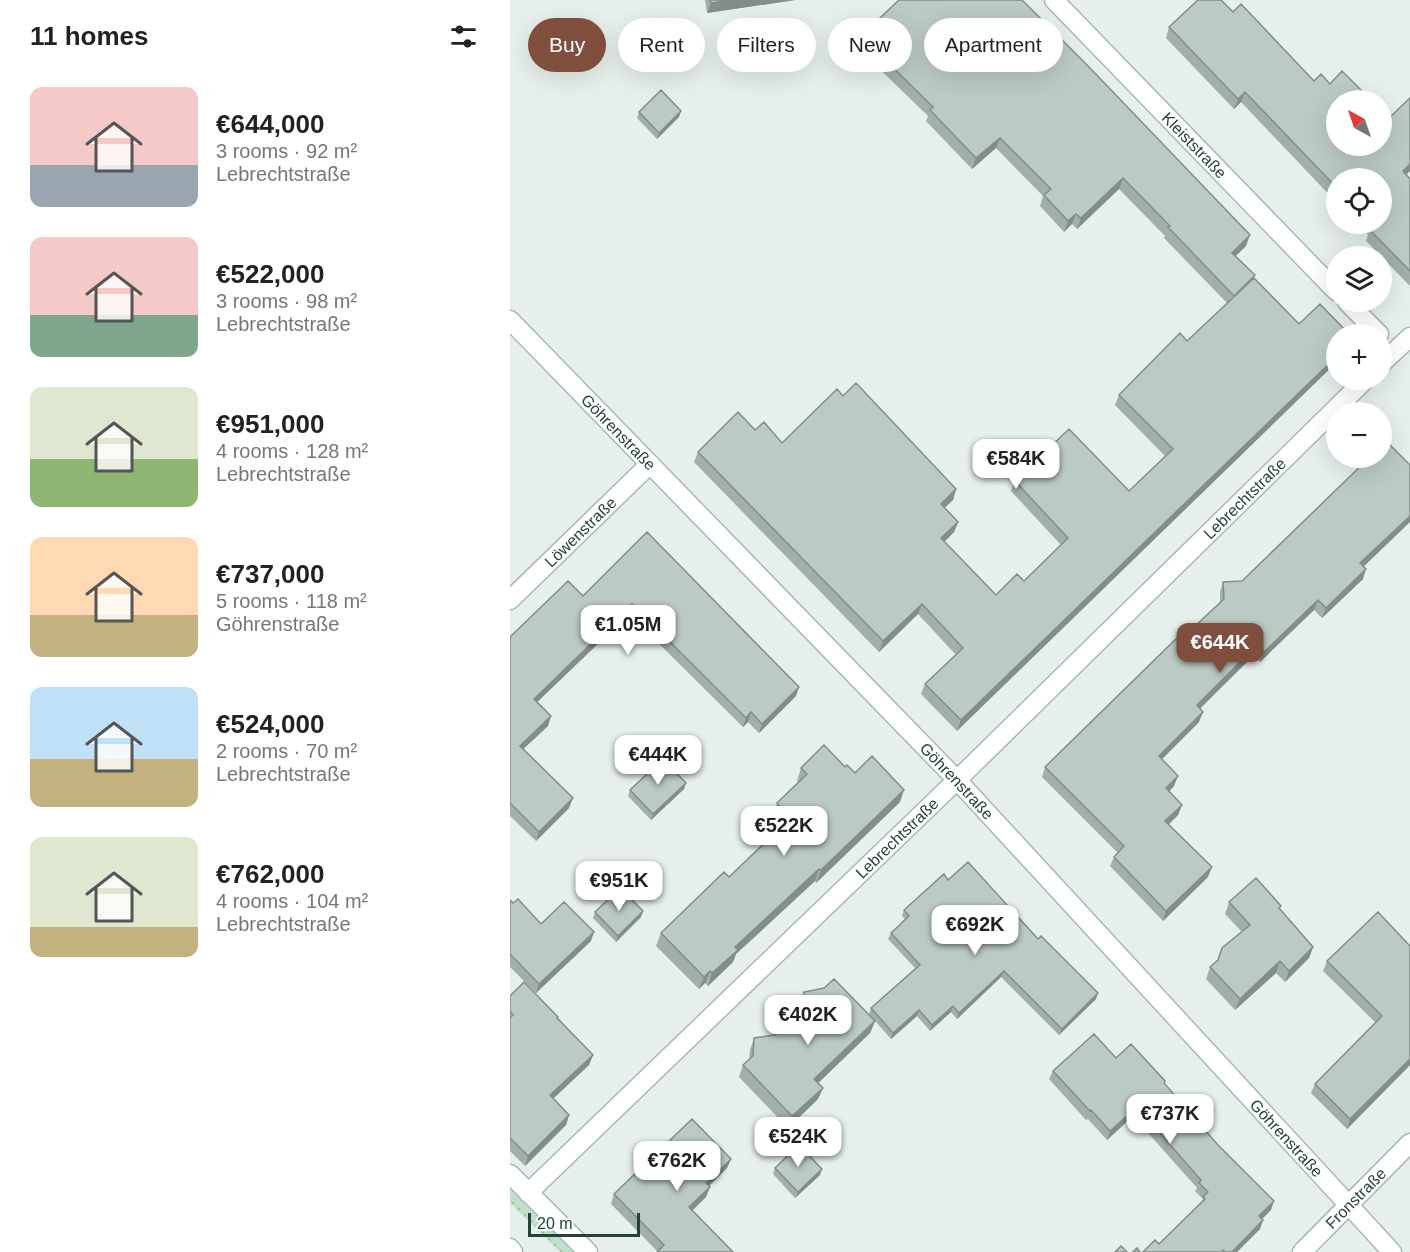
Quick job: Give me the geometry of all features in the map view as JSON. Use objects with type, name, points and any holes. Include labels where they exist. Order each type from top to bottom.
[{"type":"street","name":"Kleiststraße","points":[[1053,0],[1326,281]]},
{"type":"street","points":[[1355,312],[1366,324]]},
{"type":"street","name":"Göhrenstraße","points":[[510,320],[957,780],[1392,1252]]},
{"type":"street","points":[[1392,343],[1410,337]]},
{"type":"street","name":"Lebrechtstraße","points":[[528,1193],[957,780],[1355,390]]},
{"type":"street","name":"Löwenstraße","points":[[510,600],[650,464]]},
{"type":"street","name":"Fronstraße","points":[[1302,1252],[1410,1143]]},
{"type":"street","points":[[510,1174],[588,1252]]},
{"type":"street","points":[[510,1248],[513,1252]]},
{"type":"green space","points":[[510,1189],[573,1252],[560,1252],[510,1203]]},
{"type":"building","points":[[710,0],[730,0],[711,3]]},
{"type":"building","points":[[899,0],[1022,0],[1040,18],[924,18],[924,72],[1063,72],[1063,41],[1250,235],[1232,253],[1255,275],[1234,296],[1123,178],[1081,218],[1076,214],[1068,221],[1044,195],[1051,189],[1000,138],[976,158],[930,110],[933,107],[898,72],[912,72],[912,18],[880,18]]},
{"type":"building","points":[[1198,0],[1221,0],[1233,12],[1241,4],[1314,81],[1321,74],[1330,84],[1342,71],[1361,90],[1326,90],[1326,156],[1392,156],[1392,115],[1410,98],[1410,164],[1403,171],[1410,179],[1410,271],[1392,253],[1392,246],[1386,246],[1374,234],[1392,234],[1392,168],[1326,168],[1326,177],[1245,92],[1238,99],[1169,27]]},
{"type":"building","points":[[661,90],[681,111],[659,133],[639,112]]},
{"type":"building","points":[[1254,278],[1299,324],[1320,304],[1339,324],[1326,324],[1326,367],[961,720],[925,684],[963,648],[922,604],[883,641],[698,452],[738,412],[755,430],[764,422],[782,443],[837,389],[843,396],[856,383],[956,489],[941,504],[958,522],[941,538],[996,595],[1017,574],[1024,581],[1068,538],[1015,481],[1069,429],[1129,491],[1173,449],[1119,395],[1180,333],[1187,341]]},
{"type":"building","points":[[1392,447],[1410,465],[1410,516],[1360,563],[1366,569],[1326,608],[1318,600],[1264,652],[1257,645],[1197,705],[1203,712],[1159,756],[1178,776],[1166,788],[1182,805],[1165,821],[1212,867],[1166,911],[1114,857],[1124,846],[1045,767],[1179,636],[1181,639],[1224,599],[1223,582],[1242,581],[1359,468],[1392,468]]},
{"type":"building","points":[[647,532],[799,687],[762,724],[751,712],[746,718],[632,604],[534,699],[551,716],[520,746],[573,798],[539,832],[510,803],[510,637],[568,581],[583,596]]},
{"type":"building","points":[[824,745],[845,767],[847,765],[855,773],[872,756],[904,790],[821,870],[819,869],[735,947],[738,950],[712,973],[710,971],[704,977],[661,933],[724,872],[729,877],[772,836],[769,833],[788,815],[777,803],[807,774],[801,768]]},
{"type":"building","points":[[663,759],[686,783],[653,814],[630,790]]},
{"type":"building","points":[[968,862],[1038,939],[1041,936],[1098,993],[1062,1029],[1004,971],[959,1013],[953,1006],[932,1025],[919,1010],[893,1033],[871,1008],[920,965],[891,933],[909,916],[904,910],[944,874],[948,880]]},
{"type":"building","points":[[1256,878],[1313,947],[1289,971],[1280,961],[1240,999],[1210,967],[1218,960],[1222,948],[1250,925],[1229,902]]},
{"type":"building","points":[[620,888],[643,911],[618,936],[595,912]]},
{"type":"building","points":[[518,899],[541,924],[564,902],[594,932],[539,984],[510,954],[510,900],[513,903]]},
{"type":"building","points":[[1378,912],[1410,946],[1410,1059],[1350,1119],[1315,1084],[1382,1016],[1327,961]]},
{"type":"building","points":[[834,979],[875,1021],[814,1079],[823,1088],[792,1116],[743,1065],[753,1056],[754,1038],[775,1035],[803,1008],[804,992],[824,988]]},
{"type":"building","points":[[524,982],[593,1055],[550,1095],[569,1115],[528,1156],[510,1138],[510,1018],[513,1015],[510,1011],[510,996]]},
{"type":"building","points":[[1094,1034],[1116,1058],[1131,1044],[1218,1145],[1274,1201],[1259,1216],[1263,1220],[1232,1252],[1223,1250],[1221,1252],[1143,1252],[1155,1240],[1159,1244],[1205,1199],[1203,1197],[1208,1192],[1199,1183],[1201,1180],[1137,1107],[1110,1131],[1053,1071]]},
{"type":"building","points":[[692,1119],[731,1159],[706,1183],[710,1187],[689,1207],[733,1252],[657,1252],[664,1245],[614,1194]]},
{"type":"building","points":[[799,1145],[822,1169],[798,1192],[775,1168]]},
{"type":"building","points":[[1121,1246],[1127,1252],[1115,1252]]}]
